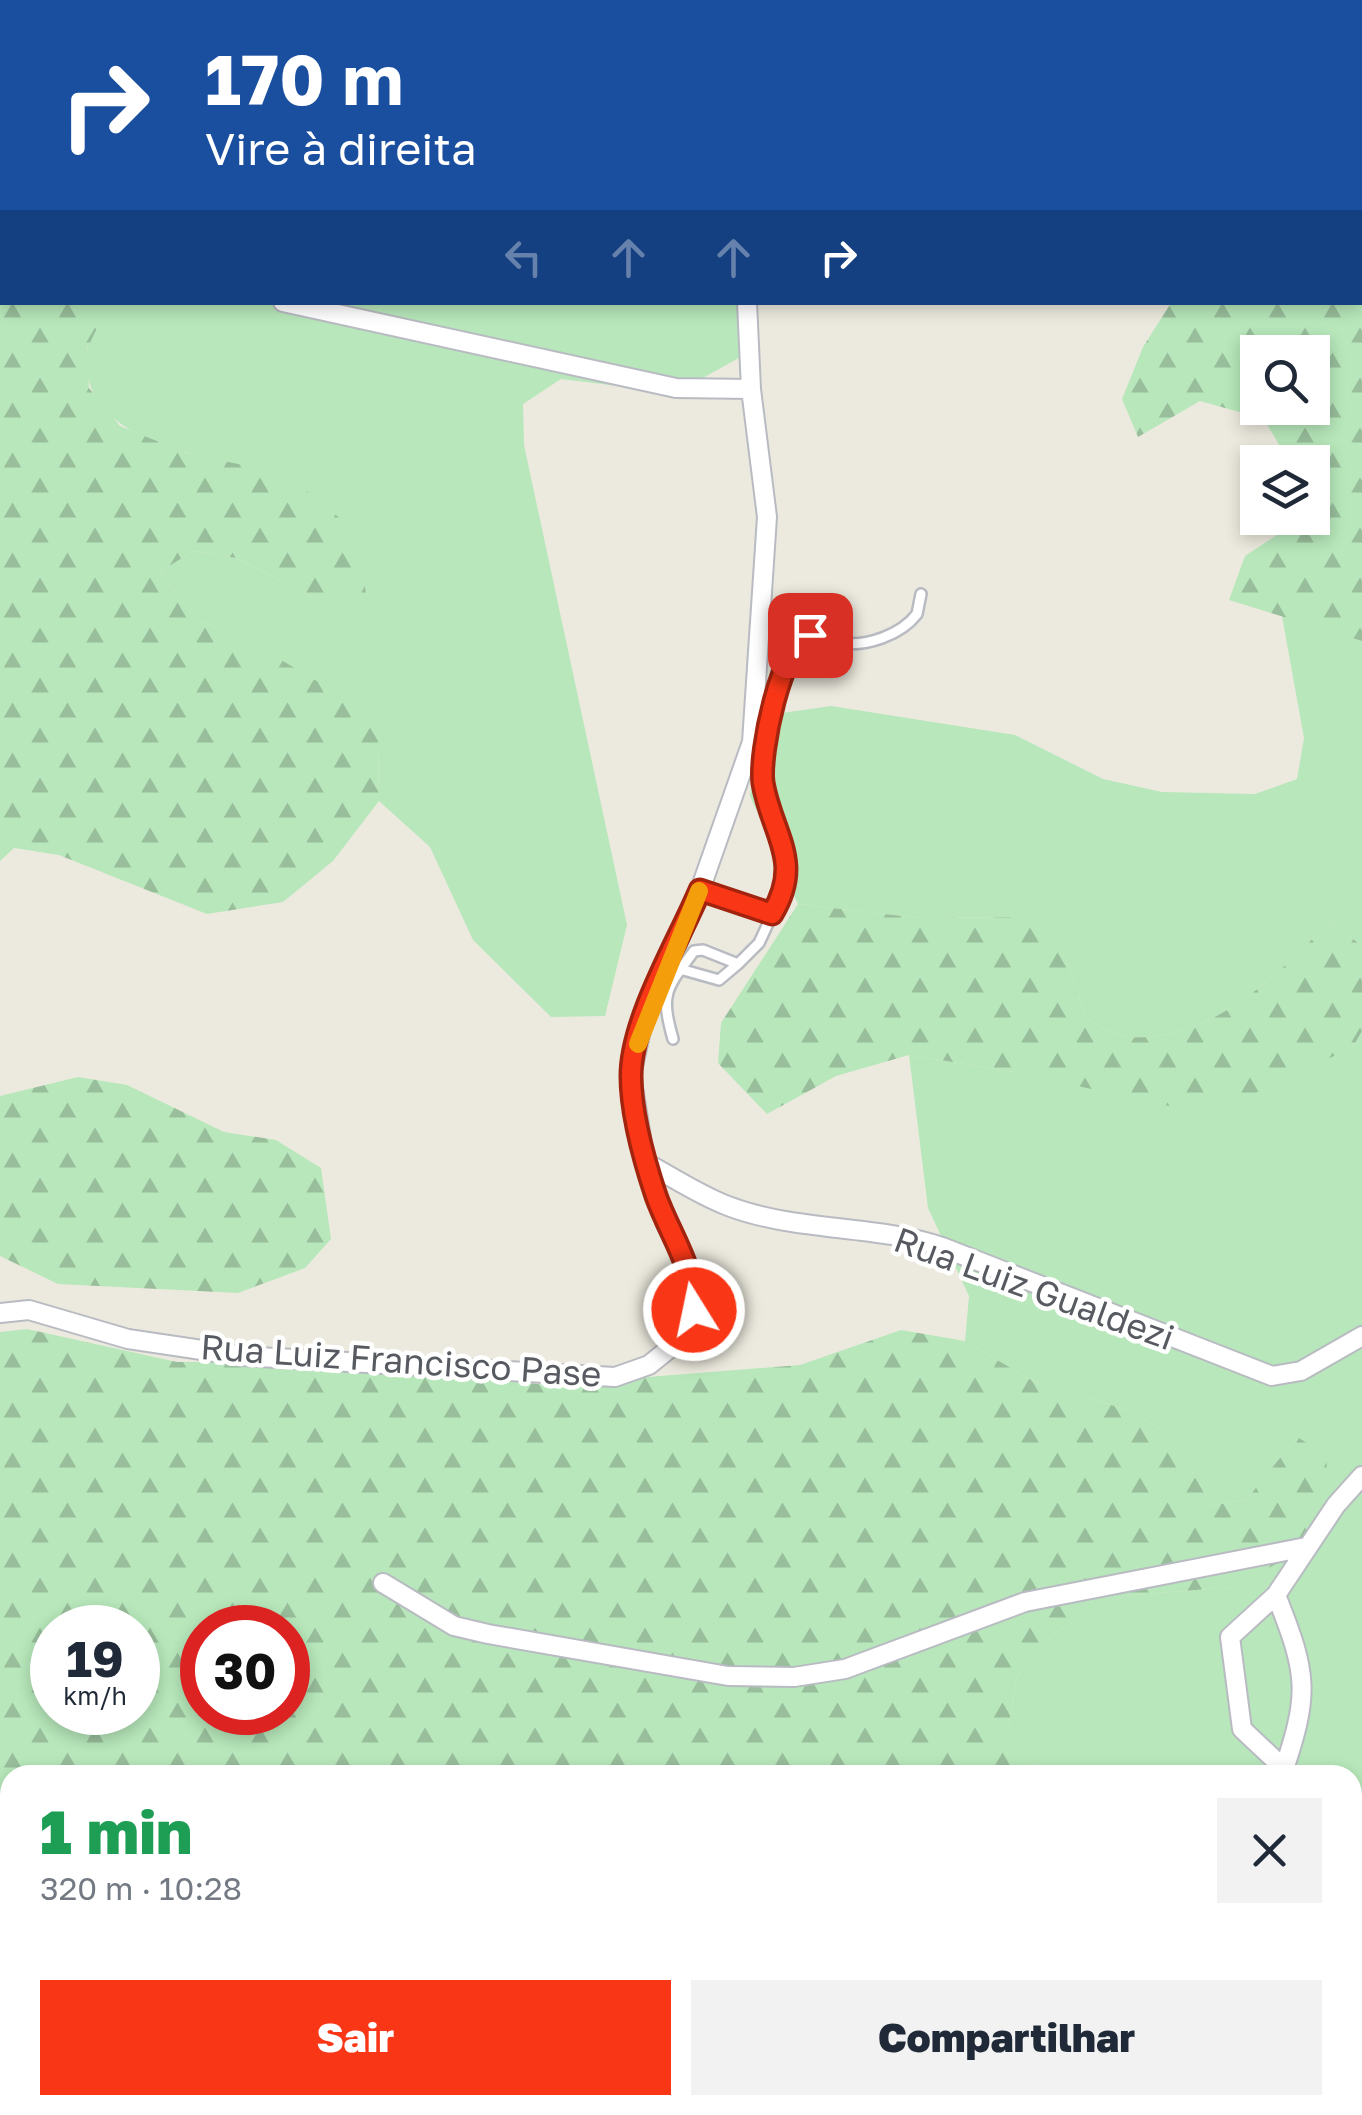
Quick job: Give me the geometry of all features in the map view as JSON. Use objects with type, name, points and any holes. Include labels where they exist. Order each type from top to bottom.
[{"type":"street","points":[[298,305],[676,388],[751,390]]},
{"type":"street","name":"Rua Luiz Francisco Pase","points":[[0,1313],[29,1310],[128,1339],[242,1356],[615,1377],[649,1366],[675,1344],[694,1310],[695,1281],[666,1224],[645,1162],[631,1076],[642,1026],[700,890],[752,742],[767,517],[751,390],[747,305]]},
{"type":"street","name":"Rua Luiz Gualdezi","points":[[645,1162],[728,1206],[784,1220],[900,1233],[942,1247],[1272,1376],[1301,1371],[1362,1336]]},
{"type":"street","points":[[1278,1765],[1242,1729],[1230,1637],[1276,1595],[1306,1547],[1362,1476]]},
{"type":"street","points":[[384,1583],[454,1626],[488,1634],[728,1676],[794,1677],[845,1669],[1025,1602],[1306,1547]]},
{"type":"street","points":[[1276,1595],[1300,1655],[1304,1688],[1300,1722],[1284,1765]]},
{"type":"lane","points":[[680,970],[719,980],[760,943],[786,891],[782,832],[764,784],[763,744],[789,653],[800,638],[810,635],[860,644],[890,635],[918,614],[921,594]]},
{"type":"lane","points":[[700,890],[772,914]]},
{"type":"lane","points":[[673,1039],[663,1004],[666,990],[694,951],[703,950],[738,964]]},
{"type":"green space","points":[[0,305],[108,305],[87,349],[89,388],[120,426],[186,453],[285,474],[357,532],[367,601],[317,599],[236,558],[193,551],[160,572],[196,619],[254,644],[359,706],[378,739],[379,801],[333,861],[283,902],[207,914],[59,855],[14,848],[0,861]]},
{"type":"green space","points":[[108,305],[748,305],[744,355],[676,393],[561,379],[523,404],[524,445],[627,925],[605,1016],[551,1017],[473,940],[430,847],[379,801],[378,739],[254,644],[196,619],[160,572],[193,551],[236,558],[317,599],[285,474],[190,454],[127,428],[104,409],[90,384],[87,352]]},
{"type":"green space","points":[[1170,305],[1362,305],[1362,641],[1229,600],[1245,556],[1277,535],[1330,535],[1330,445],[1279,445],[1267,425],[1330,425],[1330,335],[1240,335],[1240,412],[1200,401],[1138,437],[1122,399],[1143,347]]},
{"type":"green space","points":[[1282,616],[1362,641],[1362,946],[1330,921],[1288,963],[1240,1002],[1187,1029],[1159,1036],[1129,1037],[1087,1019],[1059,942],[1031,917],[919,918],[798,904],[750,796],[757,743],[782,713],[831,706],[1015,735],[1103,779],[1162,792],[1255,794],[1297,779],[1304,738]]},
{"type":"green space","points":[[798,904],[919,918],[1031,917],[1059,942],[1087,1019],[1129,1037],[1159,1036],[1214,1017],[1265,983],[1330,921],[1362,946],[1362,1031],[1353,1047],[1249,1096],[1183,1109],[1014,1072],[909,1055],[836,1076],[767,1114],[718,1063],[721,1023]]},
{"type":"green space","points":[[1362,1031],[1362,1765],[1034,1765],[1009,1725],[1017,1677],[1058,1630],[1124,1596],[1232,1587],[1297,1437],[1246,1500],[1212,1505],[1171,1436],[1134,1412],[1033,1381],[965,1341],[969,1296],[928,1208],[909,1055],[1014,1072],[1353,1047]]},
{"type":"green space","points":[[78,1077],[127,1085],[224,1132],[276,1140],[321,1168],[331,1239],[305,1268],[238,1293],[58,1284],[0,1256],[0,1096]]},
{"type":"green space","points":[[27,1329],[177,1362],[330,1361],[547,1385],[800,1365],[901,1330],[965,1341],[1033,1381],[1134,1412],[1171,1436],[1212,1505],[1246,1500],[1297,1437],[1327,1455],[1325,1513],[1299,1552],[1232,1587],[1124,1596],[1058,1630],[1017,1677],[1009,1725],[1034,1765],[0,1765],[0,1332]]},
{"type":"slow traffic","points":[[638,1044],[699,891]]},
{"type":"route","points":[[694,1310],[695,1281],[666,1224],[645,1162],[631,1076],[642,1026],[700,890],[772,914],[786,891],[782,832],[764,784],[763,744],[789,653],[800,638],[810,635]]}]
